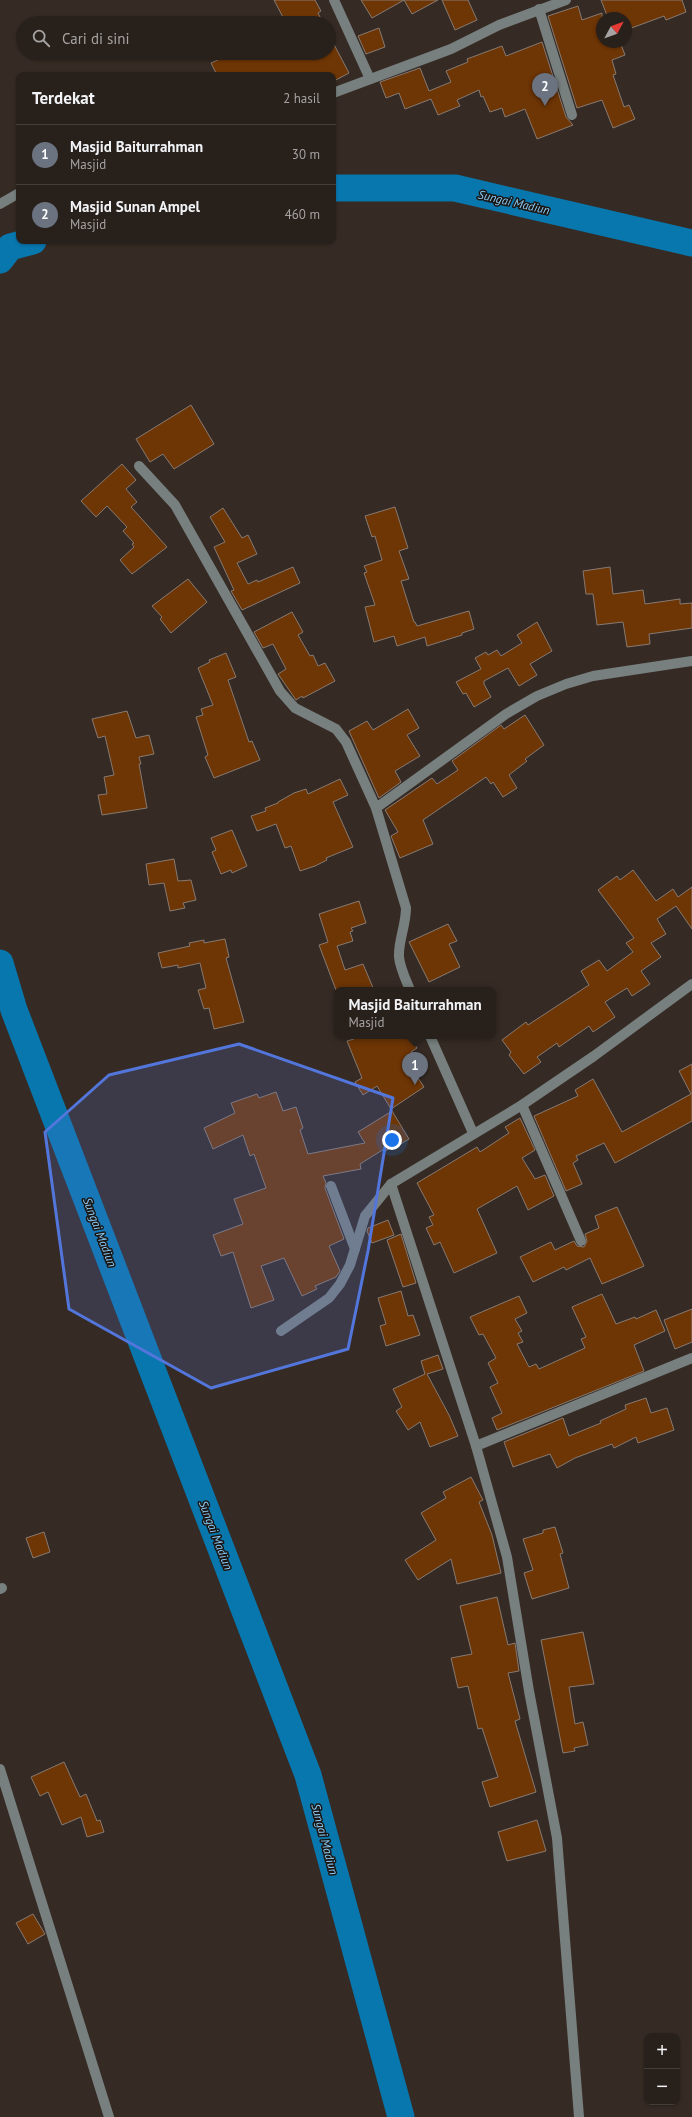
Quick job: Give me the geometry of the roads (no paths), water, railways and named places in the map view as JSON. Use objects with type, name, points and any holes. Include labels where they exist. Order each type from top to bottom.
[{"type":"street","points":[[334,0],[370,80]]},
{"type":"street","points":[[336,92],[451,49],[499,25],[566,0]]},
{"type":"street","points":[[539,9],[572,115]]},
{"type":"street","points":[[0,204],[16,195]]},
{"type":"street","points":[[139,466],[175,505],[280,691],[295,708],[336,729],[346,742],[376,808],[406,908],[406,922],[400,945],[399,958],[409,987]]},
{"type":"street","points":[[376,808],[470,740],[537,696],[566,684],[593,676],[692,661]]},
{"type":"street","points":[[281,1330],[329,1298],[340,1284],[350,1265],[358,1232],[365,1216],[391,1184],[473,1133],[522,1105],[594,1056],[692,984]]},
{"type":"street","points":[[431,1039],[473,1133]]},
{"type":"street","points":[[522,1105],[581,1241]]},
{"type":"street","points":[[391,1184],[476,1446],[507,1557],[528,1691],[557,1838],[579,2117]]},
{"type":"street","points":[[331,1186],[355,1249]]},
{"type":"street","points":[[476,1446],[692,1358]]},
{"type":"street","points":[[0,1771],[109,2117]]},
{"type":"waterway","name":"Sungai Madiun","points":[[336,188],[455,188],[692,243]]},
{"type":"waterway","name":"Sungai Madiun","points":[[0,260],[10,247],[22,244]]},
{"type":"waterway","name":"Sungai Madiun","points":[[0,963],[14,1010],[308,1775],[401,2117]]},
{"type":"place","name":"Masjid Sunan Ampel","points":[[545,106]]},
{"type":"place","name":"Masjid Baiturrahman","points":[[415,1085]]}]
